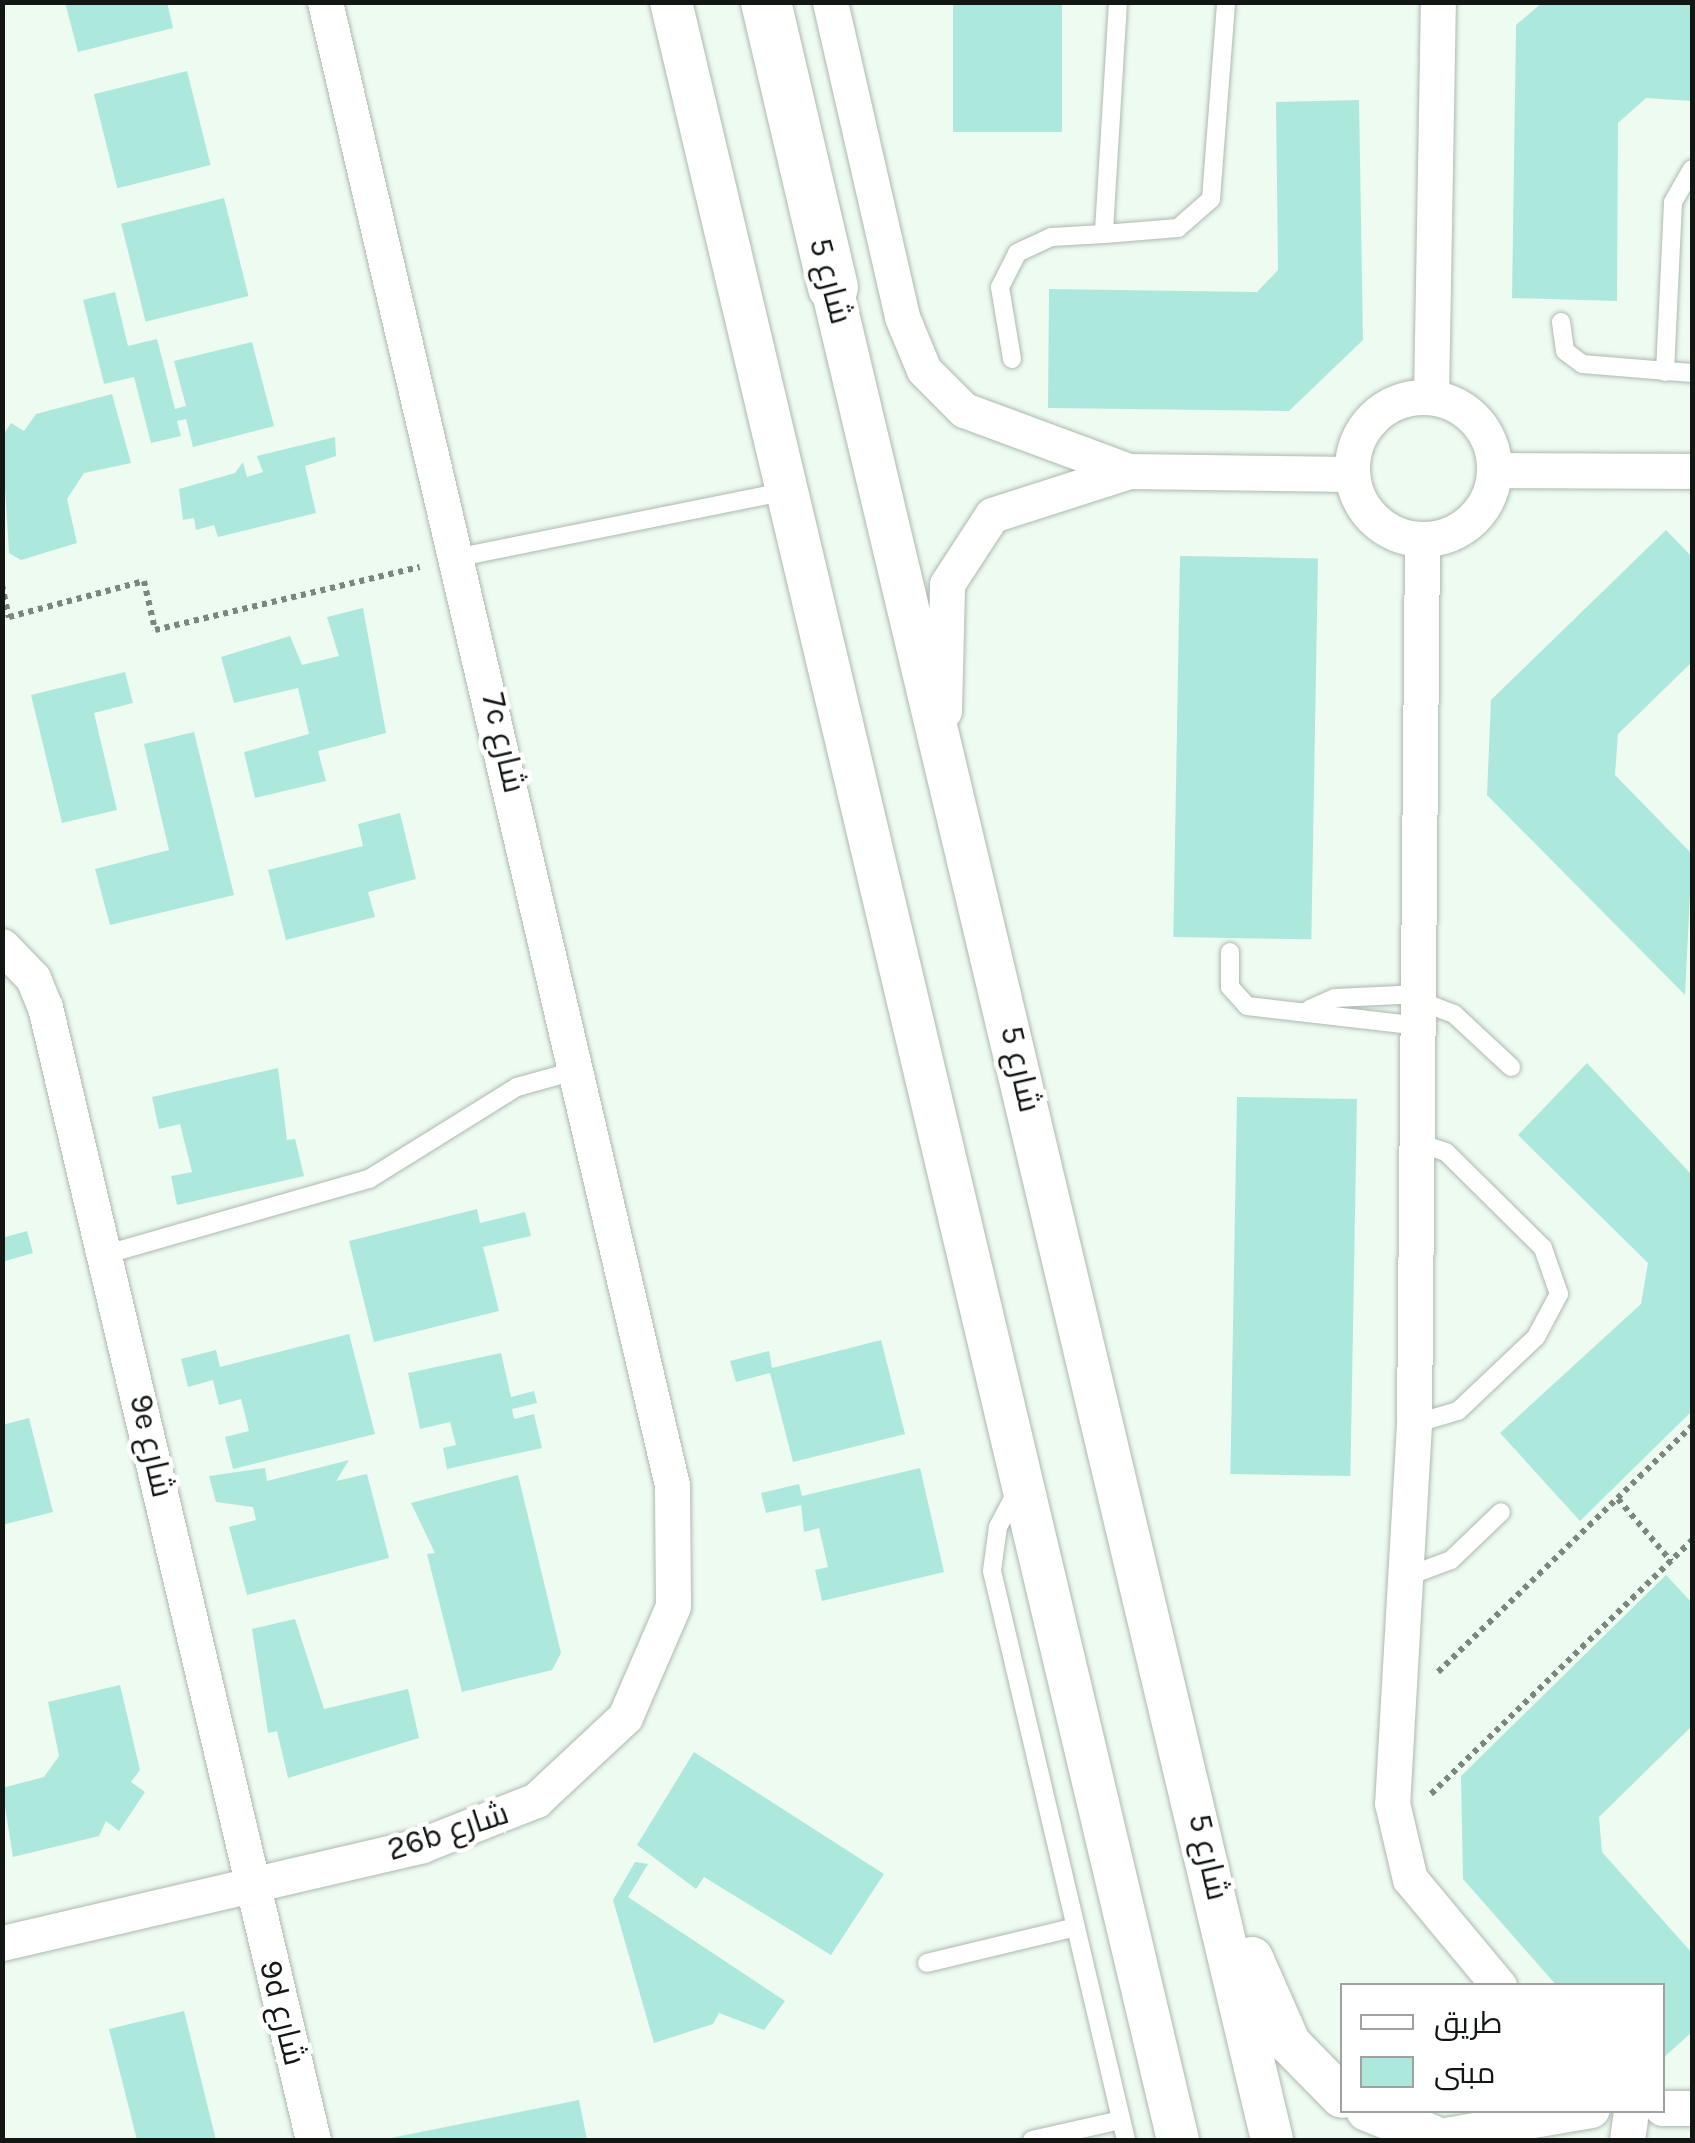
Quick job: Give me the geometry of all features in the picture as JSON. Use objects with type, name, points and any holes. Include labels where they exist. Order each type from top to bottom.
[{"type":"main road","points":[[766,2],[833,287]]},
{"type":"street","name":"7c شارع","points":[[325,2],[460,557],[672,1485]]},
{"type":"street","points":[[671,2],[1178,2140]]},
{"type":"street","name":"شارع 5","points":[[746,2],[833,287],[1204,1839],[1272,2140]]},
{"type":"street","points":[[830,2],[902,318],[924,370],[964,410],[1129,470]]},
{"type":"street","points":[[1431,396],[1438,2]]},
{"type":"street","points":[[1431,396],[1477,421],[1495,470],[1473,520],[1422,540],[1374,521],[1351,474],[1364,426],[1406,398],[1431,396]]},
{"type":"street","points":[[944,749],[943,611],[964,546],[1016,502],[1129,470],[1351,474]]},
{"type":"street","points":[[1495,470],[1692,471]]},
{"type":"street","points":[[1422,540],[1414,1424],[1396,1712],[1394,1829],[1424,1901],[1492,1982]]},
{"type":"street","name":"9e شارع","points":[[2,946],[33,978],[45,1008],[252,1885]]},
{"type":"street","name":"26b شارع","points":[[2,1944],[482,1827],[585,1763],[655,1664],[679,1546],[672,1485]]},
{"type":"street","points":[[1204,1839],[1290,2044],[1340,2095]]},
{"type":"street","name":"9d شارع","points":[[252,1885],[314,2140]]},
{"type":"street","points":[[1665,2108],[1692,2108]]},
{"type":"street","points":[[1378,2113],[1441,2130],[1568,2113]]},
{"type":"street","points":[[1628,2140],[1631,2113]]},
{"type":"lane","points":[[1104,234],[1118,2]]},
{"type":"lane","points":[[1012,358],[1000,287],[1017,253],[1052,238],[1178,228],[1211,199],[1226,2]]},
{"type":"lane","points":[[1666,372],[1673,202],[1692,168]]},
{"type":"lane","points":[[1561,322],[1565,350],[1582,364],[1692,373]]},
{"type":"lane","points":[[460,557],[787,491]]},
{"type":"lane","points":[[1230,952],[1238,1002],[1310,1010],[1420,1007]]},
{"type":"lane","points":[[1310,1010],[1335,998],[1454,1014],[1511,1067]]},
{"type":"lane","points":[[106,1254],[356,1184],[517,1088],[578,1070]]},
{"type":"lane","points":[[1414,1424],[1458,1410],[1536,1337],[1559,1294],[1543,1248],[1446,1152],[1419,1142]]},
{"type":"lane","points":[[1020,1484],[998,1527],[992,1571],[1126,2140]]},
{"type":"lane","points":[[1403,1578],[1451,1560],[1501,1512]]},
{"type":"lane","points":[[927,1963],[1076,1927]]},
{"type":"lane","points":[[1032,2140],[1121,2120]]},
{"type":"path","points":[[2,585],[10,616],[144,581],[156,630],[460,557]]},
{"type":"path","points":[[1396,1712],[1692,1426]]},
{"type":"path","points":[[1618,1498],[1671,1561]]},
{"type":"path","points":[[1394,1829],[1692,1540]]},
{"type":"building","points":[[65,2],[167,2],[173,28],[78,52]]},
{"type":"building","points":[[953,2],[1062,2],[1062,132],[953,132]]},
{"type":"building","points":[[1543,2],[1692,2],[1692,101],[1646,98],[1618,123],[1617,301],[1512,298],[1516,25]]},
{"type":"building","points":[[187,71],[210,165],[117,188],[94,94]]},
{"type":"building","points":[[1359,100],[1363,340],[1289,411],[1048,408],[1049,289],[1257,292],[1278,270],[1276,102]]},
{"type":"building","points":[[224,198],[248,296],[146,322],[121,224]]},
{"type":"building","points":[[115,292],[128,346],[157,339],[175,409],[186,406],[174,361],[252,342],[274,426],[193,447],[186,419],[177,421],[181,436],[151,443],[134,377],[104,384],[83,300]]},
{"type":"building","points":[[112,394],[131,463],[84,473],[67,499],[77,543],[21,560],[9,553],[2,437],[11,423],[24,431],[36,414]]},
{"type":"building","points":[[335,437],[336,456],[305,466],[316,513],[218,537],[214,525],[196,530],[194,518],[183,520],[179,489],[235,473],[243,462],[247,477],[263,472],[257,456]]},
{"type":"building","points":[[1666,530],[1692,557],[1692,662],[1618,734],[1615,775],[1692,854],[1685,995],[1487,795],[1491,700]]},
{"type":"building","points":[[1180,556],[1318,558],[1311,939],[1173,937]]},
{"type":"building","points":[[363,608],[386,733],[318,751],[326,781],[255,798],[244,752],[309,734],[298,688],[234,703],[221,657],[290,636],[302,665],[339,656],[327,617]]},
{"type":"building","points":[[125,672],[133,703],[94,713],[117,810],[62,823],[31,695]]},
{"type":"building","points":[[194,732],[234,895],[110,925],[95,869],[169,850],[144,744]]},
{"type":"building","points":[[400,813],[416,879],[368,892],[375,917],[286,940],[268,870],[363,846],[358,824]]},
{"type":"building","points":[[1587,1063],[1692,1175],[1692,1411],[1580,1521],[1500,1433],[1641,1304],[1648,1263],[1518,1135]]},
{"type":"building","points":[[278,1068],[287,1140],[295,1139],[304,1176],[177,1205],[171,1176],[192,1172],[180,1124],[159,1129],[152,1097]]},
{"type":"building","points":[[1237,1097],[1357,1099],[1350,1476],[1230,1474]]},
{"type":"building","points":[[477,1209],[480,1223],[525,1212],[531,1236],[483,1247],[499,1311],[374,1342],[349,1241]]},
{"type":"building","points":[[27,1231],[33,1253],[2,1262],[2,1238]]},
{"type":"building","points":[[349,1334],[375,1434],[233,1469],[225,1437],[249,1431],[241,1399],[219,1405],[213,1380],[188,1387],[181,1359],[216,1350],[220,1367]]},
{"type":"building","points":[[881,1340],[905,1434],[793,1462],[770,1373],[736,1382],[730,1361],[769,1351],[772,1368]]},
{"type":"building","points":[[501,1353],[511,1397],[534,1391],[537,1403],[512,1409],[514,1419],[534,1414],[542,1448],[447,1469],[443,1448],[456,1445],[450,1422],[420,1429],[408,1373]]},
{"type":"building","points":[[29,1418],[53,1512],[2,1525],[2,1425]]},
{"type":"building","points":[[349,1460],[336,1481],[367,1474],[389,1558],[247,1595],[229,1527],[256,1520],[253,1507],[216,1502],[209,1476],[265,1468],[267,1481]]},
{"type":"building","points":[[920,1468],[944,1572],[822,1601],[815,1570],[828,1567],[819,1528],[804,1532],[801,1505],[766,1513],[761,1493],[799,1484],[802,1496]]},
{"type":"building","points":[[518,1475],[561,1653],[552,1670],[462,1692],[427,1554],[435,1553],[411,1503]]},
{"type":"building","points":[[1666,1575],[1692,1603],[1692,1726],[1599,1817],[1602,1852],[1692,1953],[1692,2032],[1665,2056],[1665,1983],[1554,1983],[1463,1879],[1461,1776]]},
{"type":"building","points":[[295,1619],[324,1709],[408,1689],[419,1738],[288,1778],[277,1731],[268,1733],[252,1629]]},
{"type":"building","points":[[120,1685],[140,1770],[131,1782],[145,1792],[119,1831],[106,1821],[99,1836],[13,1857],[2,1788],[44,1777],[59,1756],[48,1702]]},
{"type":"building","points":[[694,1752],[884,1874],[831,1955],[704,1877],[696,1889],[637,1845]]},
{"type":"building","points":[[635,1862],[648,1864],[628,1897],[785,2001],[764,2030],[719,2013],[713,2024],[654,2043],[613,1900]]},
{"type":"building","points":[[184,2011],[216,2140],[137,2140],[109,2029]]},
{"type":"building","points":[[579,2100],[587,2140],[386,2139]]}]
